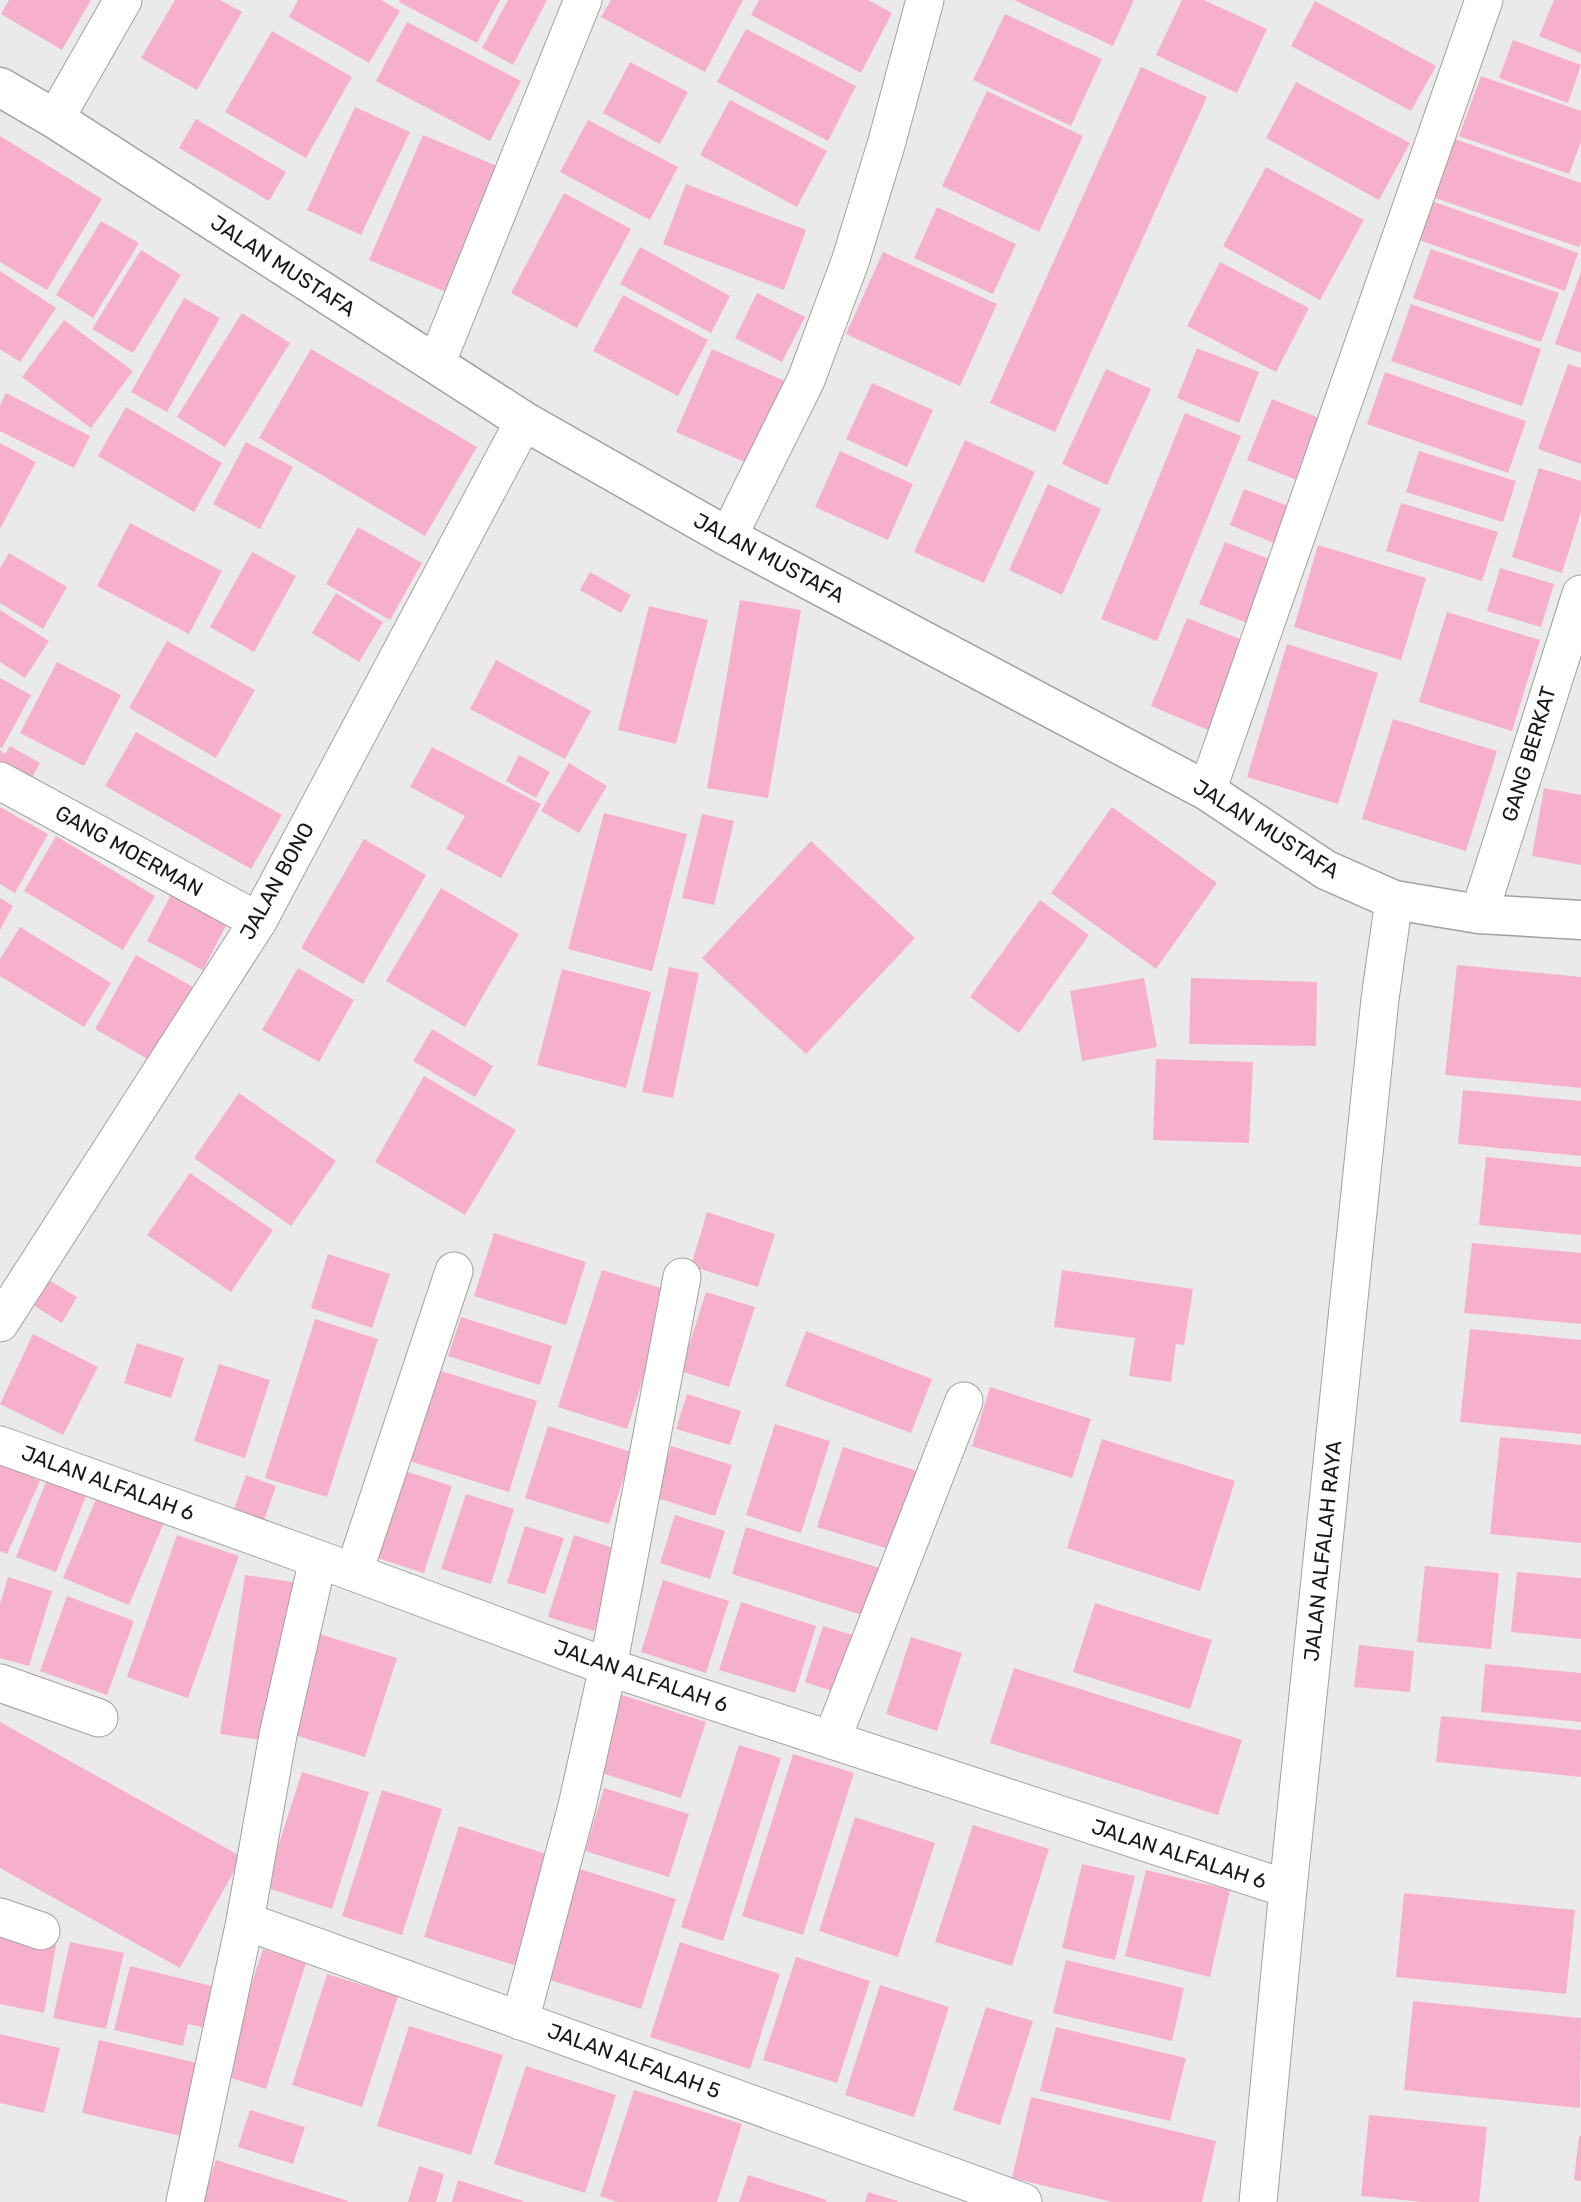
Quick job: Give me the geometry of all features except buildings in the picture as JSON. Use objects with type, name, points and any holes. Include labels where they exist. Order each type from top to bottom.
[{"type":"street","points":[[55,119],[123,0]]},
{"type":"street","points":[[436,365],[583,0]]},
{"type":"street","points":[[728,537],[806,380],[850,262],[886,145],[925,0]]},
{"type":"street","points":[[1207,791],[1484,0]]},
{"type":"street","name":"JALAN MUSTAFA","points":[[2,93],[55,119],[524,421],[728,537],[1207,791],[1326,870],[1394,900],[1479,914],[1581,920]]},
{"type":"street","name":"JALAN BONO","points":[[0,1323],[258,921],[524,421]]},
{"type":"street","name":"GANG BERKAT","points":[[1479,914],[1581,594]]},
{"type":"street","name":"GANG MOERMAN","points":[[0,780],[258,921]]},
{"type":"street","name":"JALAN ALFALAH RAYA","points":[[1258,2202],[1380,999],[1394,900]]},
{"type":"street","points":[[354,1572],[454,1271]]},
{"type":"street","points":[[520,2021],[577,1806],[608,1667],[682,1277]]},
{"type":"street","points":[[832,1739],[964,1401]]},
{"type":"street","name":"JALAN ALFALAH 6","points":[[0,1445],[354,1572],[608,1667],[1288,1889]]},
{"type":"street","points":[[185,2202],[245,1920],[278,1735],[318,1559]]},
{"type":"street","points":[[0,1683],[99,1718]]},
{"type":"street","points":[[0,1917],[41,1931]]},
{"type":"street","name":"JALAN ALFALAH 5","points":[[245,1920],[1023,2202]]}]
